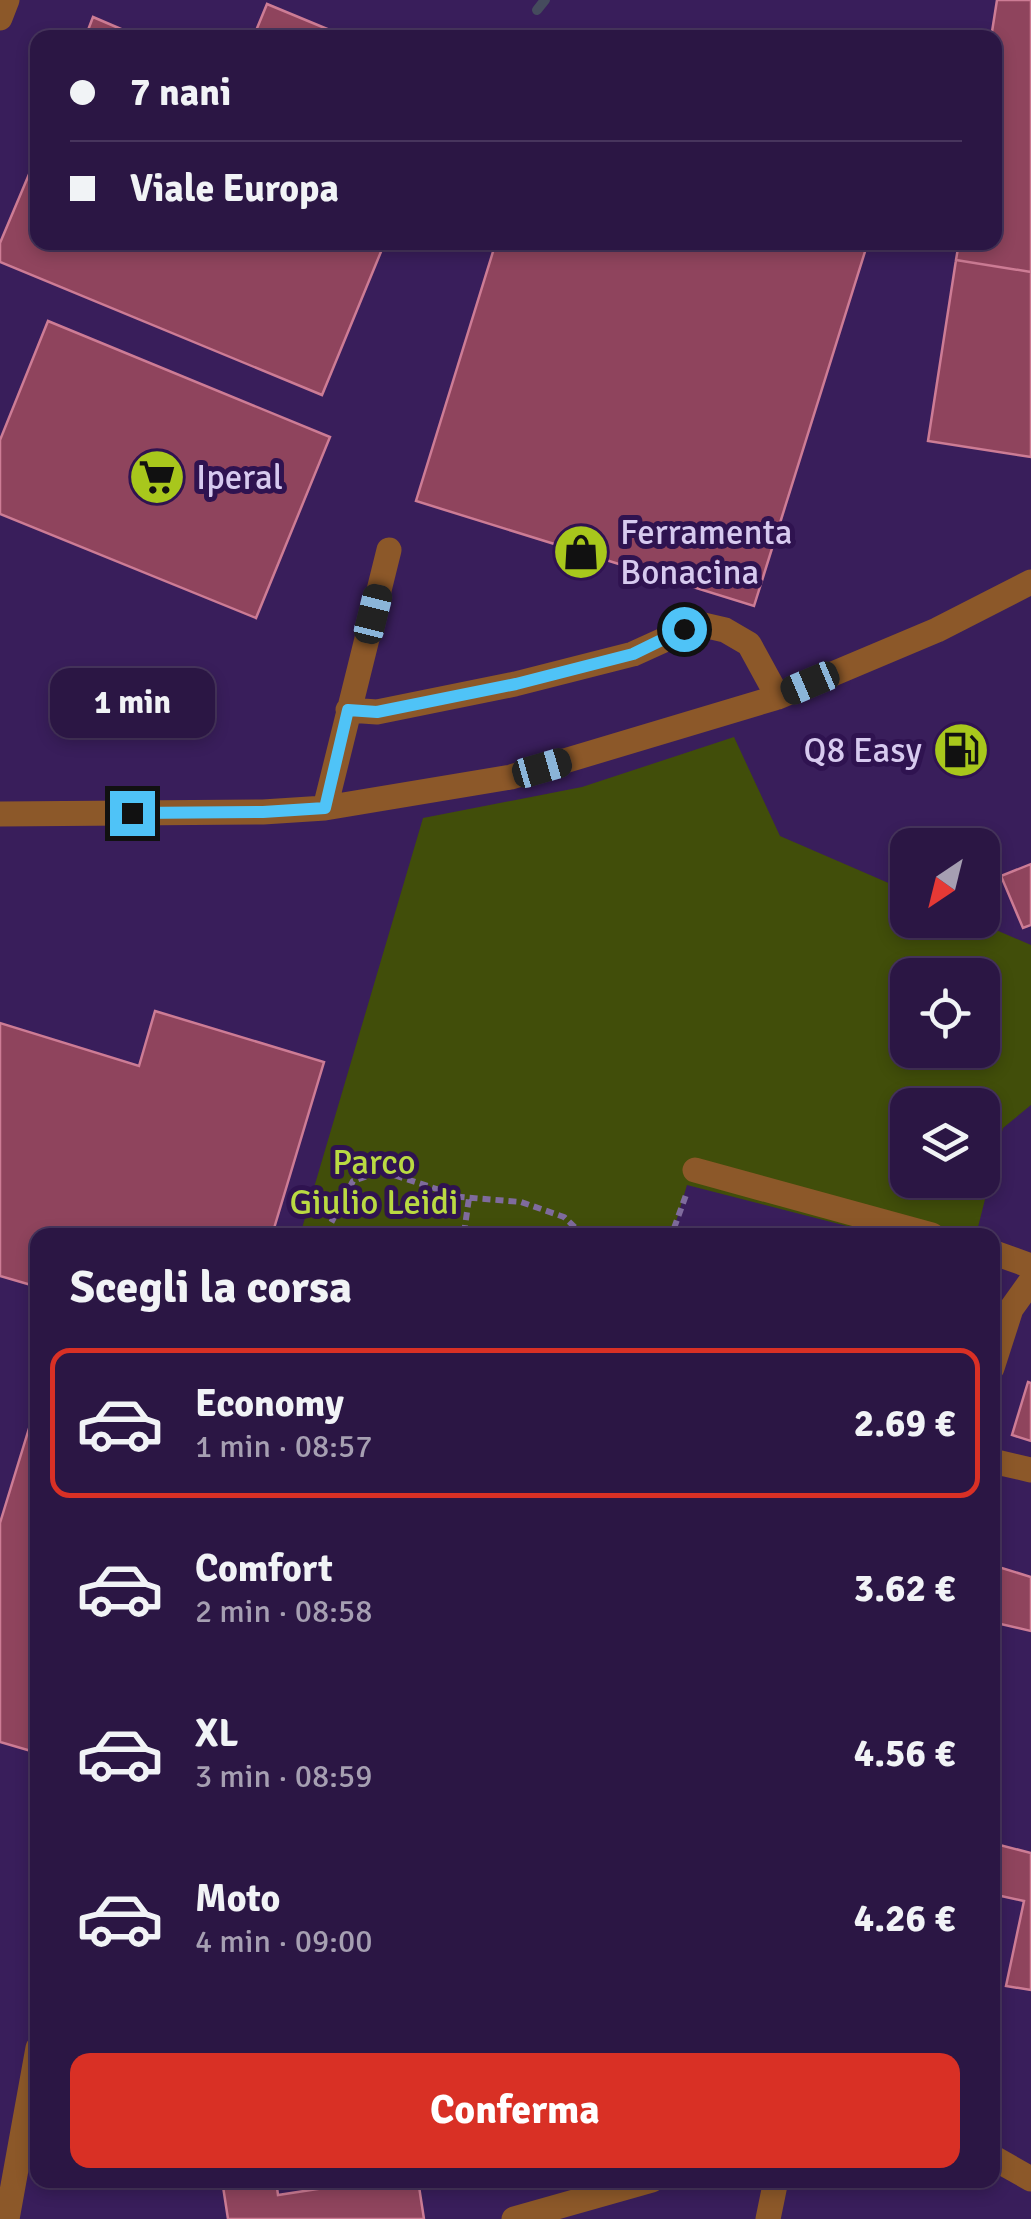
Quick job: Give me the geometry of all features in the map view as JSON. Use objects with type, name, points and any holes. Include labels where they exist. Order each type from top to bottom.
[{"type":"street","points":[[0,18],[7,0]]},
{"type":"street","points":[[325,808],[389,550]]},
{"type":"street","points":[[0,814],[325,808],[511,777],[778,696],[936,630],[1031,582]]},
{"type":"street","points":[[348,710],[377,712],[516,684],[633,654],[699,624],[725,630],[749,644],[778,696]]},
{"type":"street","points":[[695,1170],[906,1228]]},
{"type":"street","points":[[1000,1255],[1031,1266]]},
{"type":"street","points":[[1000,1343],[1011,1309],[1031,1281]]},
{"type":"street","points":[[1000,1463],[1031,1470]]},
{"type":"street","points":[[7,2219],[30,2091]]},
{"type":"street","points":[[1000,2162],[1031,2180]]},
{"type":"street","points":[[514,2219],[624,2188]]},
{"type":"street","points":[[768,2219],[774,2188]]},
{"type":"path","points":[[674,1228],[695,1170]]},
{"type":"path","points":[[330,1228],[353,1181],[382,1171],[468,1198],[522,1202],[564,1217],[576,1228]]},
{"type":"path","points":[[465,1228],[468,1198]]},
{"type":"green space","name":"Parco Giulio Leidi","points":[[734,737],[780,836],[890,884],[890,938],[1000,938],[1000,932],[1031,945],[1031,1105],[1003,1128],[1000,1140],[1000,1088],[890,1088],[890,1198],[985,1198],[978,1228],[855,1228],[687,1185],[674,1228],[302,1228],[423,818],[582,787]]},
{"type":"building","points":[[997,0],[1031,0],[1031,272],[956,260],[958,250],[1002,250],[1002,30],[992,30]]},
{"type":"building","points":[[267,4],[330,30],[256,30]]},
{"type":"building","points":[[93,17],[123,30],[88,30]]},
{"type":"building","points":[[30,172],[30,250],[382,250],[322,395],[0,262],[0,243]]},
{"type":"building","points":[[494,250],[865,250],[754,606],[416,501]]},
{"type":"building","points":[[956,260],[1031,272],[1031,457],[928,441]]},
{"type":"building","name":"Iperal","points":[[48,321],[330,437],[256,618],[0,514],[0,440]]},
{"type":"building","points":[[1031,864],[1031,925],[1023,928],[1001,876]]},
{"type":"building","points":[[155,1011],[324,1062],[274,1228],[30,1228],[30,1285],[0,1276],[0,1023],[139,1066]]},
{"type":"building","points":[[1028,1382],[1031,1383],[1031,1441],[1012,1435]]},
{"type":"building","points":[[30,1425],[30,1751],[0,1742],[0,1523]]},
{"type":"building","points":[[1000,1567],[1031,1577],[1031,1631],[1000,1624]]},
{"type":"building","points":[[1000,1845],[1031,1853],[1031,1990],[1006,1986],[1024,1901],[1000,1896]]},
{"type":"building","points":[[223,2188],[277,2188],[278,2195],[324,2188],[419,2188],[424,2219],[228,2219]]},
{"type":"waterway","points":[[537,10],[545,0]]},
{"type":"place","name":"Iperal","points":[[157,477]]},
{"type":"place","name":"Ferramenta Bonacina","points":[[581,552]]},
{"type":"place","name":"Q8 Easy","points":[[961,750]]},
{"type":"route","points":[[132,813],[325,808],[348,710],[377,712],[516,684],[633,654],[684,629]]}]
